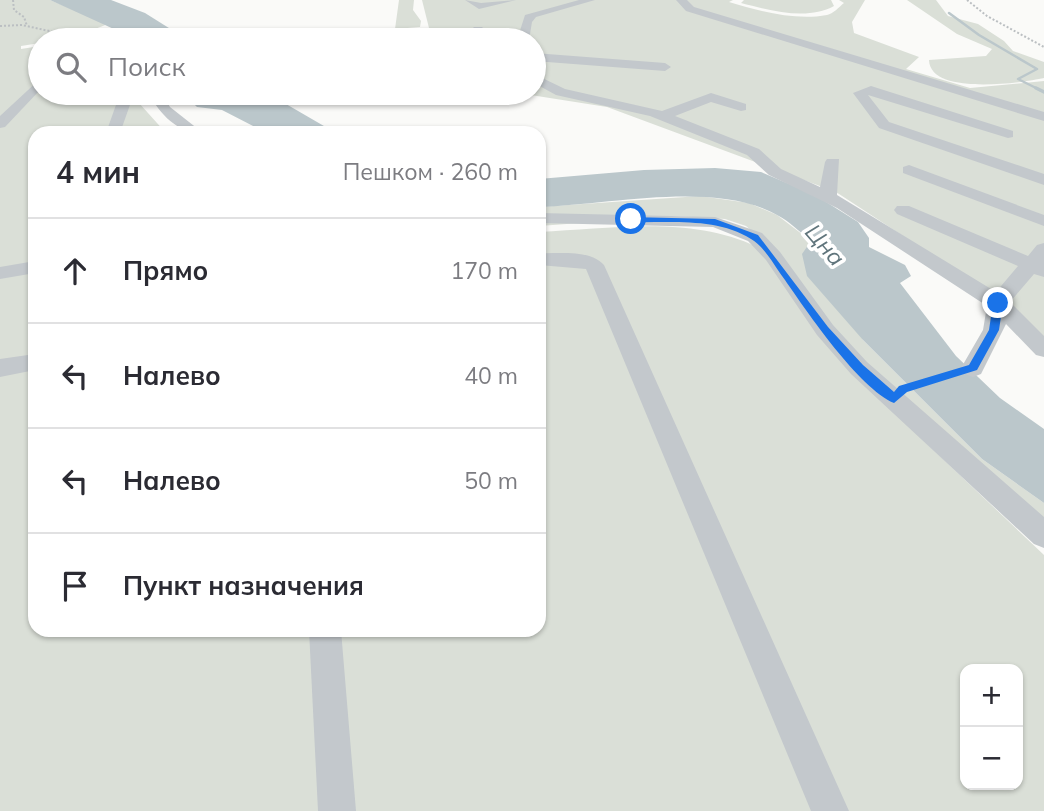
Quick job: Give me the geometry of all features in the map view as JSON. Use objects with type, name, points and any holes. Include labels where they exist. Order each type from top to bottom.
[{"type":"lane","points":[[470,0],[479,6],[511,0]]},
{"type":"lane","points":[[526,28],[529,17],[535,13],[572,7],[590,0]]},
{"type":"lane","points":[[681,0],[690,9],[1044,117]]},
{"type":"lane","points":[[546,58],[665,67]]},
{"type":"lane","points":[[546,84],[561,92],[663,116],[753,152],[775,172],[829,197],[998,303],[1039,341]]},
{"type":"lane","points":[[1008,134],[871,90],[860,93],[875,117],[884,125],[1044,180]]},
{"type":"lane","points":[[0,124],[28,95]]},
{"type":"lane","points":[[663,116],[711,97],[741,107]]},
{"type":"lane","points":[[115,126],[123,105]]},
{"type":"lane","points":[[162,105],[176,126]]},
{"type":"lane","points":[[829,197],[828,179],[833,162]]},
{"type":"lane","points":[[909,170],[1044,221]]},
{"type":"lane","points":[[903,210],[976,239],[1037,268]]},
{"type":"lane","points":[[546,218],[715,222],[755,237],[773,257],[825,330],[859,368],[898,394],[1044,535]]},
{"type":"lane","points":[[973,368],[994,330],[998,303],[1037,268],[1044,249]]},
{"type":"lane","points":[[546,259],[580,260],[594,265],[830,811]]},
{"type":"lane","points":[[0,273],[28,268]]},
{"type":"lane","points":[[0,368],[28,363]]},
{"type":"lane","points":[[325,637],[337,811]]},
{"type":"path","points":[[13,0],[14,10],[24,17],[28,26]]},
{"type":"path","points":[[967,0],[987,16],[1044,47]]},
{"type":"path","points":[[0,26],[37,28]]},
{"type":"path","points":[[898,394],[973,368]]},
{"type":"shaded area","points":[[0,0],[50,0],[108,24],[96,28],[28,28],[28,45],[21,46],[21,49],[28,48],[28,105],[141,105],[160,126],[28,126],[28,637],[546,637],[546,232],[678,227],[731,237],[757,247],[925,442],[1044,555],[1044,811],[0,811]]},
{"type":"shaded area","points":[[399,0],[414,0],[413,10],[421,21],[420,27],[395,28]]},
{"type":"shaded area","points":[[422,0],[733,0],[729,2],[765,12],[815,17],[834,12],[844,3],[839,0],[865,0],[852,22],[854,33],[919,57],[906,69],[970,88],[1044,81],[1044,340],[1010,306],[836,192],[607,107],[546,97],[546,28],[429,28]]},
{"type":"shaded area","points":[[744,0],[831,0],[834,6],[812,13],[788,13],[741,3]]},
{"type":"shaded area","points":[[907,0],[936,0],[948,16],[978,24],[1004,41],[1013,51],[1044,62],[1044,78],[998,84],[960,83],[944,79],[933,71],[929,60],[986,56],[992,49],[957,34]]},
{"type":"shaded area","points":[[700,196],[749,203],[777,215],[811,241],[863,340],[982,459],[1044,503],[1044,529],[867,378],[767,244],[746,226],[725,219],[677,216],[546,225],[546,207]]},
{"type":"water","points":[[50,0],[111,0],[145,13],[169,28],[112,28]]},
{"type":"water","points":[[195,105],[288,105],[324,126],[253,126],[222,110]]},
{"type":"water","name":"Цна","points":[[715,168],[761,172],[815,195],[858,222],[869,238],[869,247],[905,265],[911,276],[900,283],[956,356],[1000,398],[1044,429],[1044,503],[982,459],[863,340],[807,276],[802,254],[811,241],[781,217],[752,205],[724,199],[693,197],[546,206],[546,178],[644,170]]},
{"type":"waterway","points":[[949,13],[979,35],[1037,69],[1018,79],[1044,92]]},
{"type":"route","points":[[631,219],[715,222],[755,237],[773,257],[825,330],[859,368],[894,398],[903,389],[973,368],[994,330],[998,303]]}]
